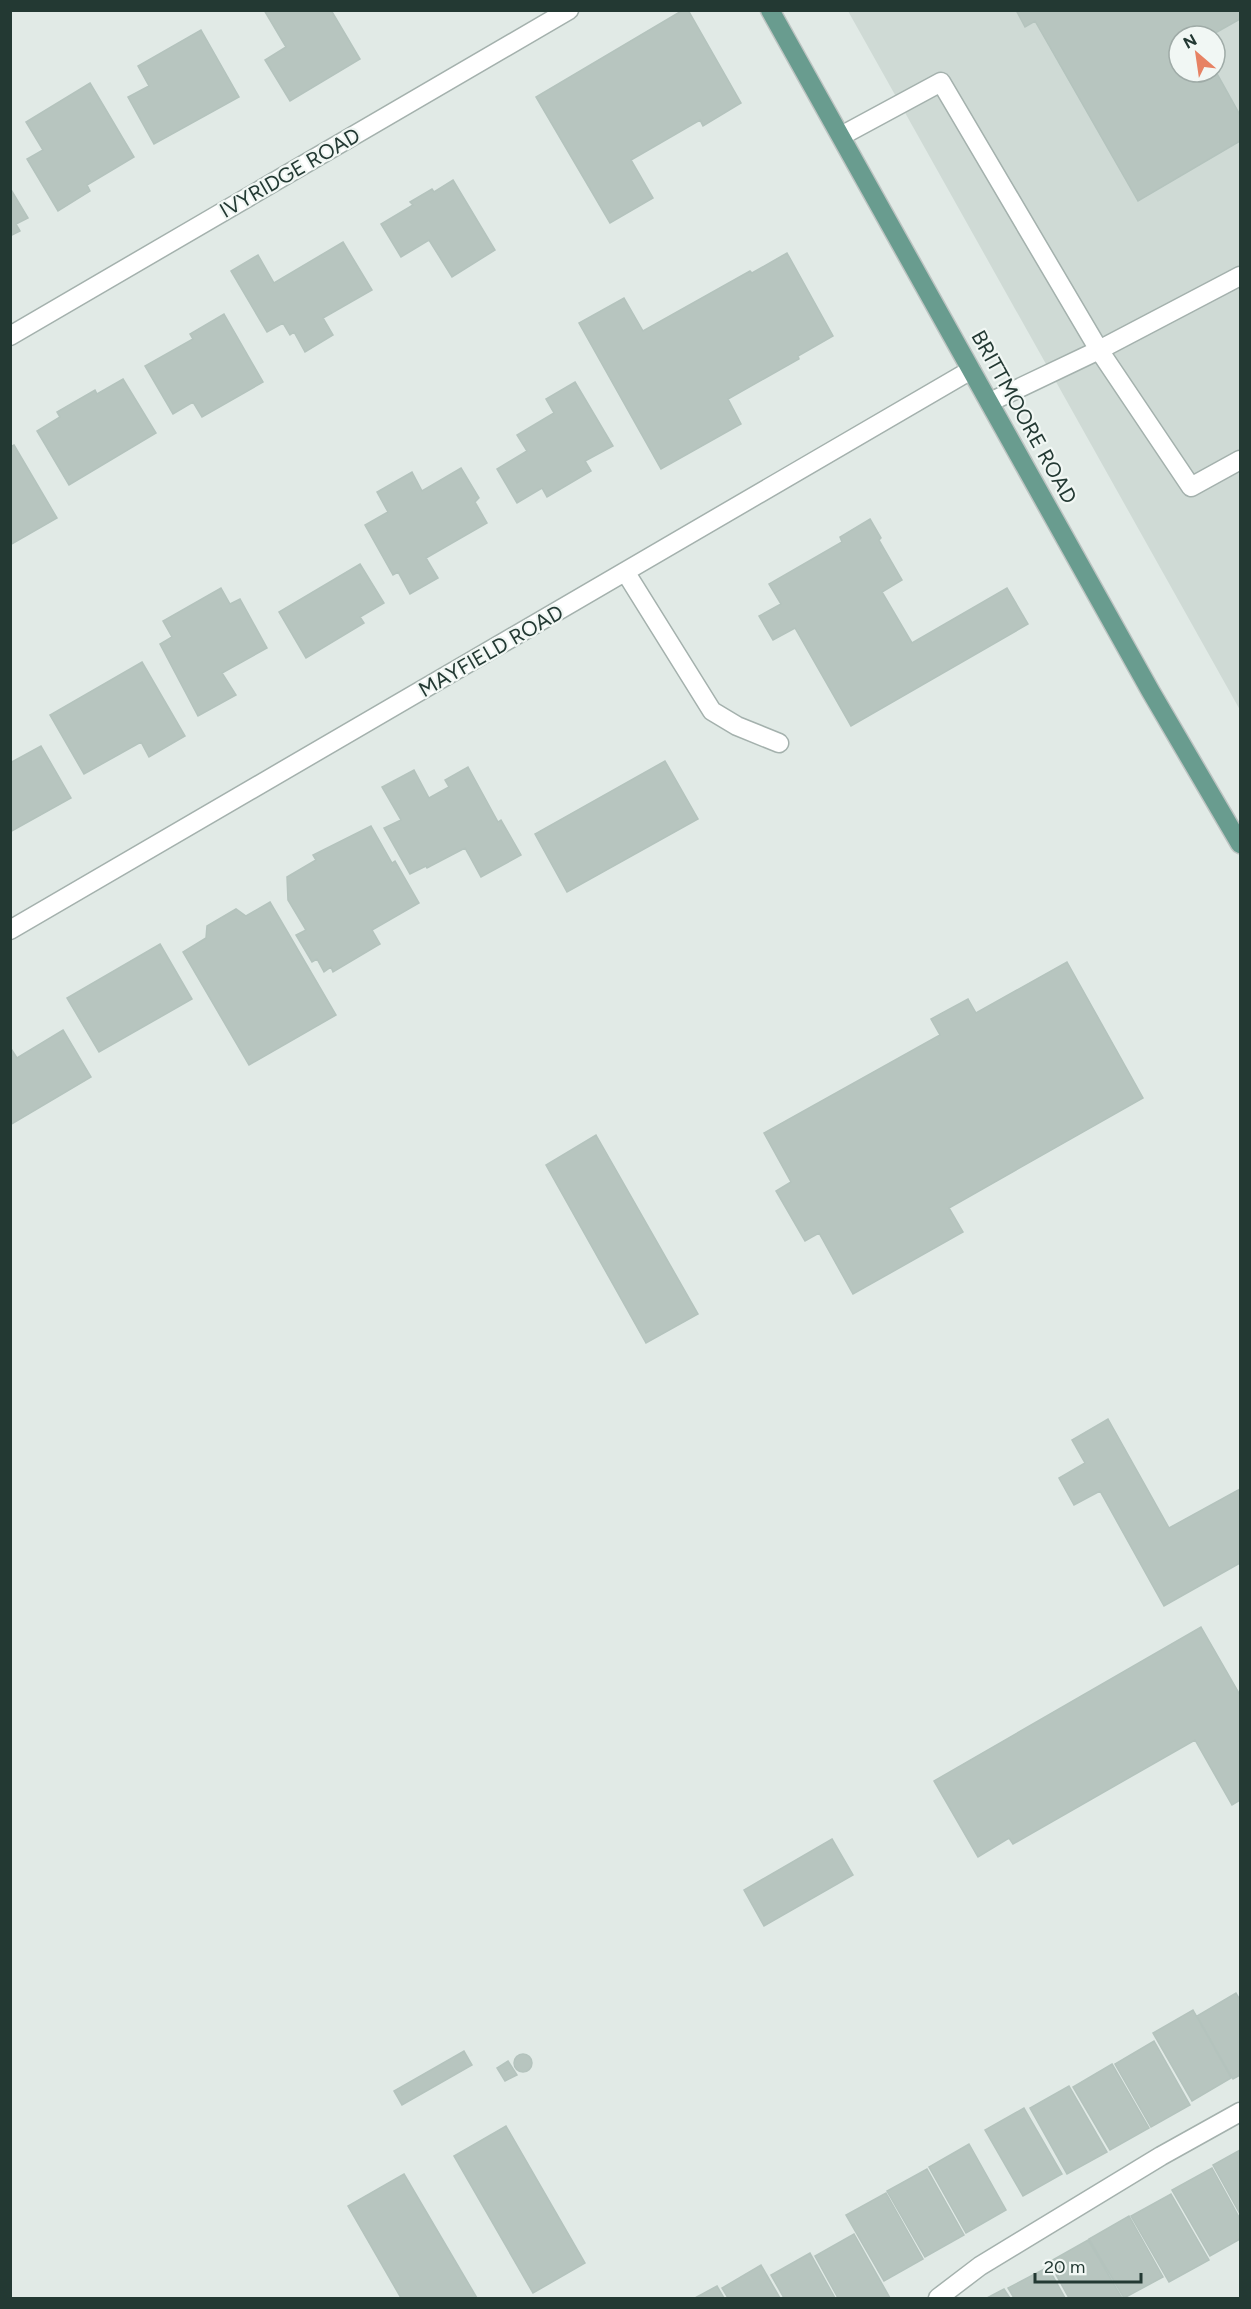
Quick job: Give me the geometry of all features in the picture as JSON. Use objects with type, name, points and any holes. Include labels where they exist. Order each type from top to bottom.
[{"type":"main road","name":"BRITTMOORE ROAD","points":[[770,10],[1151,692],[1240,844]]},
{"type":"street","name":"IVYRIDGE ROAD","points":[[10,336],[569,10]]},
{"type":"street","points":[[841,136],[940,82],[1099,350],[1191,488],[1240,459]]},
{"type":"street","points":[[990,402],[1099,350],[1240,276]]},
{"type":"street","name":"MAYFIELD ROAD","points":[[10,930],[971,370]]},
{"type":"street","points":[[626,573],[712,711],[737,726],[779,743]]},
{"type":"street","points":[[938,2298],[980,2266],[1161,2156],[1240,2112]]},
{"type":"shaded area","points":[[848,11],[1240,11],[1240,710]]},
{"type":"building","points":[[264,10],[331,10],[360,59],[290,101],[265,60],[286,47]]},
{"type":"building","points":[[683,10],[688,10],[741,103],[703,126],[700,120],[631,160],[653,198],[610,223],[536,97]]},
{"type":"building","points":[[1016,10],[1240,10],[1240,19],[1227,26],[1227,24],[1167,24],[1167,84],[1223,84],[1240,115],[1240,141],[1138,201],[1035,21],[1025,27]]},
{"type":"building","points":[[201,30],[239,97],[154,144],[128,97],[149,86],[138,66]]},
{"type":"building","points":[[90,83],[134,157],[87,185],[90,191],[58,211],[27,159],[43,150],[26,122]]},
{"type":"building","points":[[453,180],[495,250],[452,277],[429,240],[401,257],[381,224],[413,205],[410,202],[432,189],[434,192]]},
{"type":"building","points":[[10,188],[28,218],[16,224],[20,231],[10,236]]},
{"type":"building","points":[[343,242],[372,290],[323,318],[333,335],[305,352],[294,332],[290,335],[283,323],[267,332],[231,271],[258,255],[274,283]]},
{"type":"building","points":[[787,253],[833,336],[798,356],[799,359],[728,399],[741,424],[661,469],[579,323],[624,298],[643,331]]},
{"type":"building","points":[[224,314],[263,382],[202,417],[193,402],[173,414],[145,366],[193,339],[190,334]]},
{"type":"building","points":[[123,379],[156,433],[69,485],[37,431],[60,417],[57,412],[95,390],[97,394]]},
{"type":"building","points":[[575,382],[613,446],[585,461],[591,471],[547,497],[542,488],[517,503],[497,469],[527,451],[517,435],[554,413],[546,399]]},
{"type":"building","points":[[14,445],[57,518],[10,545],[10,447]]},
{"type":"building","points":[[461,468],[479,498],[475,502],[487,523],[426,558],[438,578],[410,594],[398,572],[393,575],[365,525],[388,512],[377,492],[412,472],[422,491]]},
{"type":"building","points":[[870,519],[902,580],[882,592],[912,643],[1007,588],[1028,624],[851,726],[795,628],[773,640],[759,616],[781,604],[769,584],[842,542],[840,537]]},
{"type":"building","points":[[360,564],[384,603],[360,617],[364,623],[306,658],[279,612]]},
{"type":"building","points":[[221,588],[230,604],[240,599],[267,648],[222,673],[236,695],[198,716],[160,644],[172,637],[163,621]]},
{"type":"building","points":[[142,662],[185,736],[149,757],[141,742],[84,774],[50,715]]},
{"type":"building","points":[[41,746],[71,798],[10,832],[10,763]]},
{"type":"building","points":[[665,761],[698,819],[567,892],[535,834]]},
{"type":"building","points":[[468,767],[498,822],[501,820],[521,855],[481,877],[465,848],[427,868],[426,866],[410,874],[384,828],[401,820],[382,787],[414,770],[429,798],[449,787],[445,780]]},
{"type":"building","points":[[371,826],[392,863],[395,861],[419,903],[372,930],[380,944],[333,972],[331,967],[324,972],[317,959],[312,962],[296,935],[306,930],[288,900],[287,877],[316,860],[313,855]]},
{"type":"building","points":[[270,902],[336,1015],[249,1065],[183,952],[206,938],[207,926],[236,909],[246,916]]},
{"type":"building","points":[[160,944],[192,999],[99,1052],[67,998]]},
{"type":"building","points":[[1067,962],[1143,1098],[949,1208],[963,1232],[853,1294],[819,1233],[805,1241],[776,1191],[791,1182],[764,1133],[940,1035],[931,1019],[968,999],[976,1013]]},
{"type":"building","points":[[63,1030],[91,1077],[10,1125],[10,1047],[17,1058]]},
{"type":"building","points":[[596,1135],[698,1314],[646,1343],[546,1165]]},
{"type":"building","points":[[1108,1419],[1169,1528],[1240,1489],[1240,1563],[1164,1606],[1100,1491],[1074,1505],[1059,1478],[1085,1463],[1072,1440]]},
{"type":"building","points":[[1201,1627],[1240,1695],[1240,1800],[1232,1805],[1195,1740],[1013,1844],[1009,1838],[978,1857],[934,1781]]},
{"type":"building","points":[[832,1839],[853,1875],[764,1926],[744,1890]]},
{"type":"building","points":[[1236,1993],[1240,2000],[1240,2075],[1233,2079],[1197,2016]]},
{"type":"building","points":[[1193,2010],[1231,2078],[1192,2101],[1153,2033]]},
{"type":"building","points":[[1154,2041],[1190,2105],[1151,2127],[1115,2064]]},
{"type":"building","points":[[464,2051],[472,2065],[402,2105],[394,2091]]},
{"type":"building","points":[[523,2054],[529,2057],[532,2063],[529,2069],[523,2072],[517,2069],[514,2063],[517,2057]]},
{"type":"building","points":[[508,2061],[517,2075],[505,2081],[497,2068]]},
{"type":"building","points":[[1112,2064],[1149,2128],[1110,2150],[1073,2087]]},
{"type":"building","points":[[1069,2086],[1107,2152],[1067,2174],[1030,2108]]},
{"type":"building","points":[[1024,2108],[1062,2174],[1023,2196],[985,2130]]},
{"type":"building","points":[[506,2126],[585,2263],[533,2293],[454,2156]]},
{"type":"building","points":[[969,2144],[1006,2210],[966,2233],[929,2167]]},
{"type":"building","points":[[1240,2150],[1240,2214],[1213,2165]]},
{"type":"building","points":[[1212,2168],[1240,2219],[1240,2239],[1210,2256],[1172,2190]]},
{"type":"building","points":[[927,2169],[964,2235],[925,2257],[887,2191]]},
{"type":"building","points":[[404,2174],[477,2298],[401,2298],[348,2206]]},
{"type":"building","points":[[886,2193],[923,2259],[884,2281],[846,2215]]},
{"type":"building","points":[[1171,2194],[1209,2260],[1169,2282],[1131,2216]]},
{"type":"building","points":[[1129,2216],[1163,2277],[1124,2298],[1089,2239]]},
{"type":"building","points":[[854,2234],[890,2298],[838,2298],[815,2256]]},
{"type":"building","points":[[1088,2240],[1122,2298],[1069,2298],[1049,2262]]},
{"type":"building","points":[[810,2253],[835,2298],[784,2298],[771,2275]]},
{"type":"building","points":[[761,2265],[780,2298],[728,2298],[722,2288]]},
{"type":"building","points":[[1048,2267],[1065,2298],[1014,2298],[1008,2288]]},
{"type":"building","points":[[717,2286],[724,2298],[695,2298]]},
{"type":"building","points":[[1004,2289],[1010,2298],[987,2298]]}]
